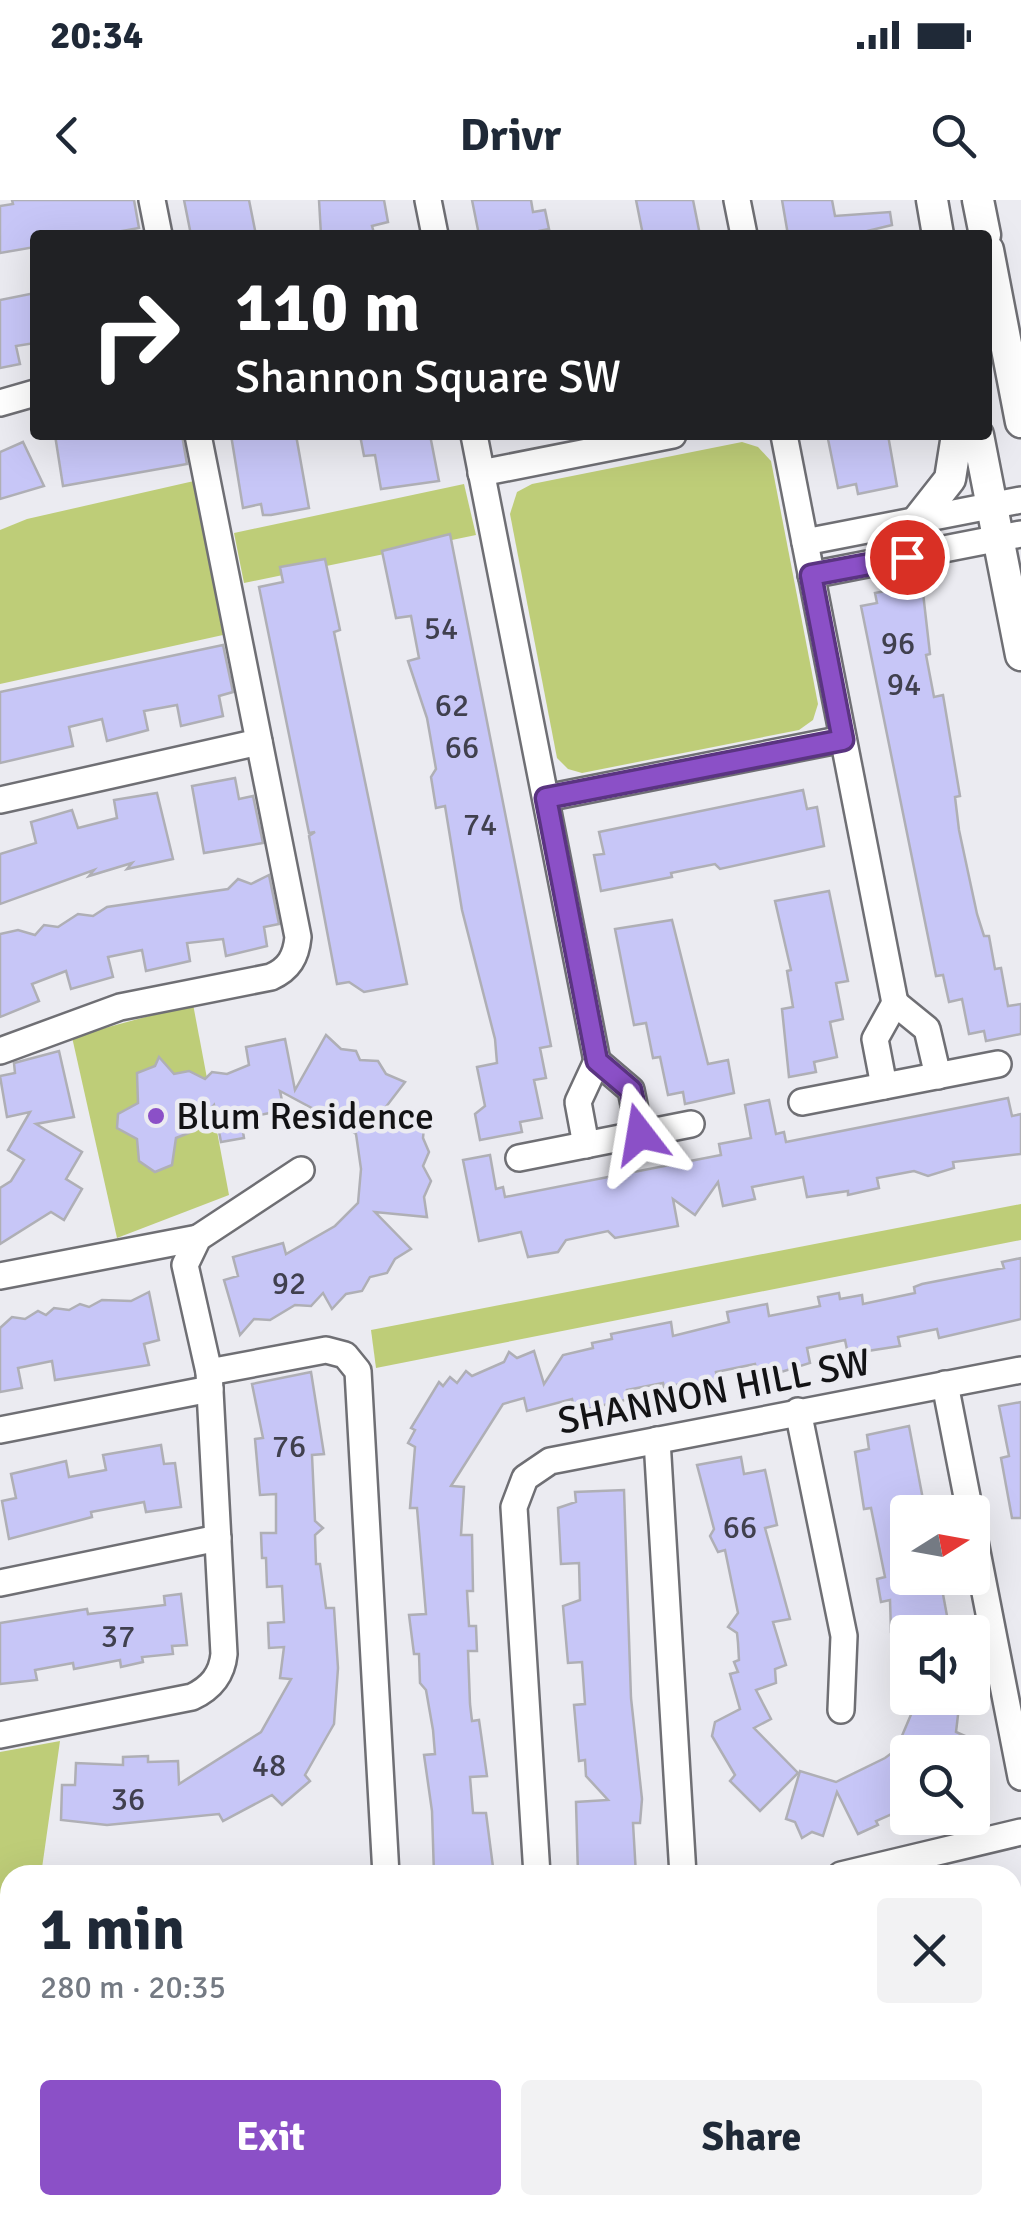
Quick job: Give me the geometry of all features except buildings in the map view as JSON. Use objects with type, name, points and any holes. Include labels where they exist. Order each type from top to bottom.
[{"type":"main road","points":[[932,200],[937,230]]},
{"type":"main road","points":[[978,200],[983,230]]},
{"type":"main road","points":[[992,271],[1021,422]]},
{"type":"main road","points":[[917,521],[950,479],[956,440]]},
{"type":"main road","points":[[980,440],[1007,503],[1021,655]]},
{"type":"street","points":[[152,200],[158,230]]},
{"type":"street","points":[[428,200],[434,230]]},
{"type":"street","points":[[737,200],[743,230]]},
{"type":"street","points":[[0,403],[30,394]]},
{"type":"street","points":[[0,1051],[108,1011],[271,977],[290,964],[298,937],[199,440]]},
{"type":"street","points":[[475,440],[597,1061],[578,1102],[586,1145]]},
{"type":"street","points":[[481,473],[648,440]]},
{"type":"street","points":[[785,440],[895,1002],[928,1029],[938,1076]]},
{"type":"street","points":[[804,542],[1007,503]]},
{"type":"street","points":[[811,575],[1010,536]]},
{"type":"street","points":[[546,798],[843,740]]},
{"type":"street","points":[[0,800],[259,742]]},
{"type":"street","points":[[884,1086],[875,1039],[895,1002]]},
{"type":"street","points":[[597,1061],[631,1090],[640,1134]]},
{"type":"street","points":[[802,1102],[998,1064]]},
{"type":"street","points":[[519,1158],[691,1124]]},
{"type":"street","points":[[0,1276],[198,1238],[301,1170]]},
{"type":"street","points":[[0,1736],[192,1697],[210,1686],[220,1672],[224,1654],[210,1380],[185,1266],[198,1238]]},
{"type":"street","points":[[0,1430],[326,1350],[346,1356],[358,1371],[385,1865]]},
{"type":"street","name":"SHANNON HILL SW","points":[[536,1865],[516,1496],[524,1478],[541,1464],[1021,1370]]},
{"type":"street","points":[[945,1384],[967,1495]]},
{"type":"street","points":[[798,1411],[844,1636],[841,1710]]},
{"type":"street","points":[[657,1440],[682,1865]]},
{"type":"street","points":[[0,1582],[218,1538]]},
{"type":"street","points":[[985,1595],[1021,1777]]},
{"type":"street","points":[[883,1865],[1021,1832]]},
{"type":"green space","points":[[742,442],[758,447],[771,461],[818,704],[813,720],[799,730],[582,773],[568,769],[557,758],[510,514],[517,492],[532,484]]},
{"type":"green space","points":[[194,481],[223,635],[0,684],[0,530],[27,519]]},
{"type":"green space","points":[[464,484],[476,535],[244,583],[234,533]]},
{"type":"green space","points":[[193,1004],[229,1195],[117,1238],[72,1037]]},
{"type":"green space","points":[[1021,1204],[1021,1240],[376,1368],[371,1330]]},
{"type":"green space","points":[[60,1741],[42,1865],[0,1865],[0,1752]]},
{"type":"place","name":"Blum Residence","points":[[156,1116]]},
{"type":"route","points":[[640,1134],[631,1090],[623,1079],[597,1061],[546,798],[843,740],[811,575],[907,557]]}]
